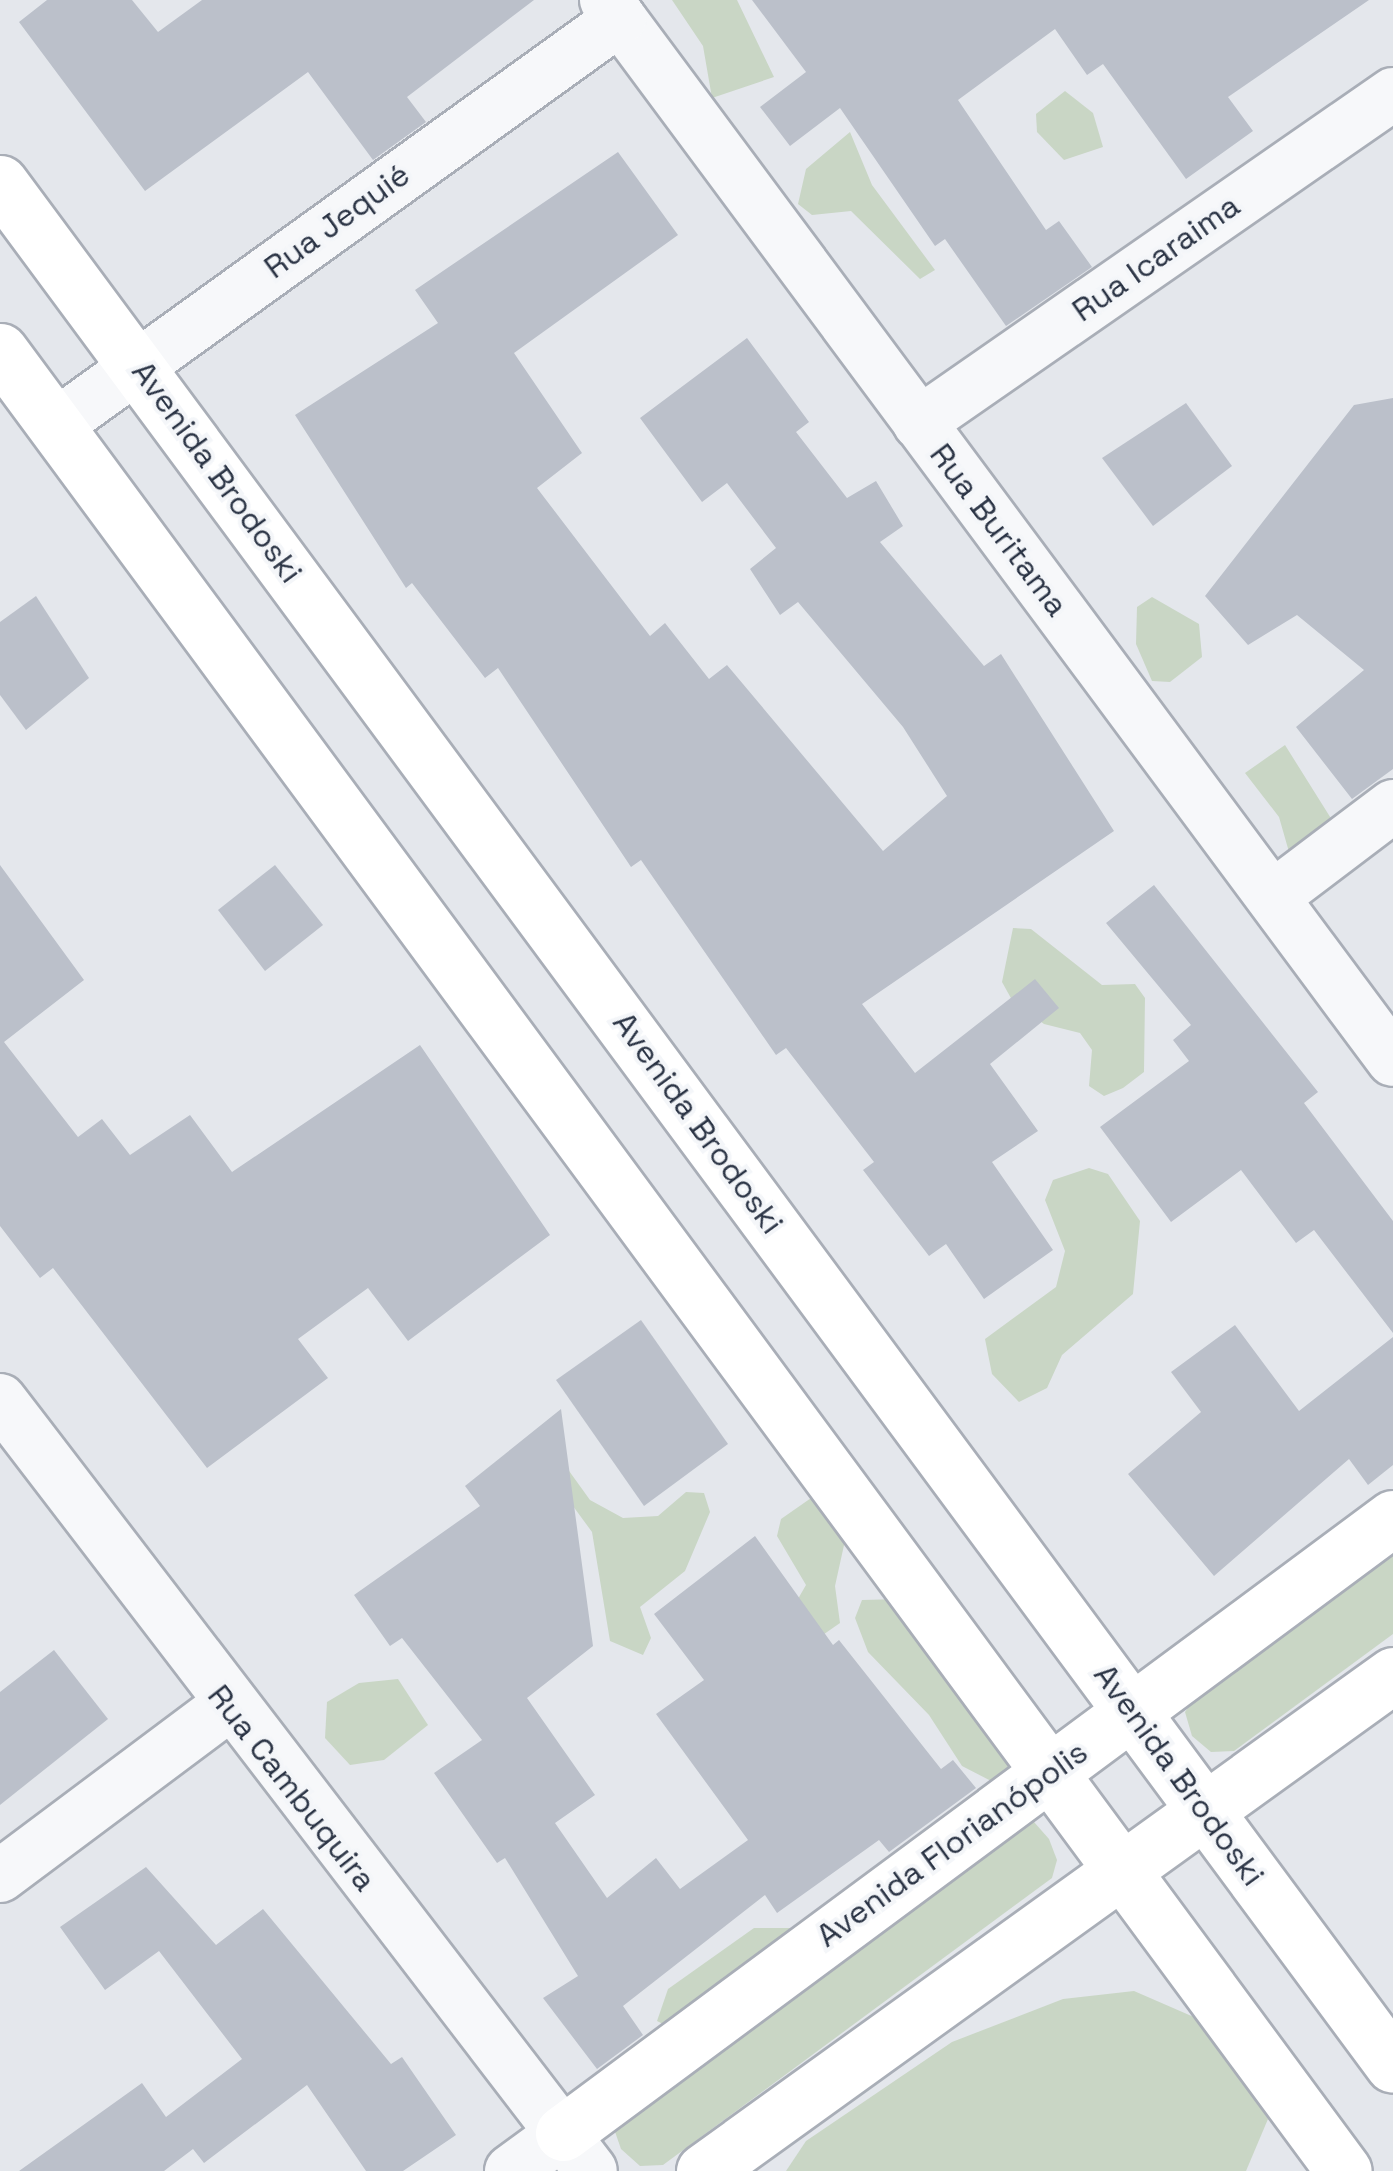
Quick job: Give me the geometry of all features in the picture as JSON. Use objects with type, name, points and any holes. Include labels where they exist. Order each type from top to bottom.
[{"type":"street","name":"Rua Jequié","points":[[56,425],[613,9]]},
{"type":"street","name":"Rua Buritama","points":[[613,9],[1393,1060]]},
{"type":"street","name":"Rua Icaraima","points":[[919,422],[1393,94]]},
{"type":"street","name":"Avenida Brodoski","points":[[0,183],[1393,2065]]},
{"type":"street","points":[[0,351],[1344,2171]]},
{"type":"street","points":[[1274,896],[1393,806]]},
{"type":"street","name":"Rua Cambuquira","points":[[0,1400],[227,1706],[577,2152]]},
{"type":"street","name":"Avenida Florianópolis","points":[[511,2171],[577,2152],[1048,1773],[1393,1518]]},
{"type":"street","points":[[704,2171],[1393,1675]]},
{"type":"street","points":[[0,1876],[227,1706]]},
{"type":"green space","points":[[672,0],[737,0],[774,77],[712,98],[703,46]]},
{"type":"green space","points":[[1065,91],[1093,113],[1103,147],[1064,160],[1037,132],[1036,114]]},
{"type":"green space","points":[[850,132],[872,185],[935,270],[920,279],[851,211],[812,215],[798,204],[806,169]]},
{"type":"green space","points":[[1152,597],[1199,624],[1202,657],[1170,682],[1152,681],[1136,644],[1137,607]]},
{"type":"green space","points":[[1285,745],[1332,820],[1289,852],[1279,817],[1245,773]]},
{"type":"green space","points":[[1013,928],[1031,929],[1102,985],[1135,984],[1145,998],[1144,1072],[1104,1096],[1089,1086],[1092,1050],[1080,1033],[1044,1024],[1012,1000],[1002,982]]},
{"type":"green space","points":[[1089,1168],[1108,1174],[1140,1221],[1133,1294],[1062,1355],[1047,1388],[1019,1402],[992,1374],[985,1339],[1056,1287],[1065,1251],[1045,1200],[1053,1180]]},
{"type":"green space","points":[[559,1457],[590,1500],[623,1518],[658,1516],[686,1492],[704,1493],[710,1512],[685,1571],[640,1607],[651,1638],[643,1655],[610,1641],[592,1532],[570,1502]]},
{"type":"green space","points":[[824,1489],[848,1527],[835,1586],[840,1623],[794,1655],[791,1611],[806,1585],[777,1536],[781,1519]]},
{"type":"green space","points":[[1393,1548],[1393,1634],[1234,1751],[1211,1752],[1192,1736],[1185,1712],[1198,1693]]},
{"type":"green space","points":[[900,1599],[1007,1758],[1012,1777],[995,1783],[962,1766],[929,1715],[868,1652],[855,1618],[862,1600]]},
{"type":"green space","points":[[398,1679],[428,1725],[384,1760],[350,1765],[325,1738],[327,1702],[359,1683]]},
{"type":"green space","points":[[1011,1821],[1034,1822],[1049,1839],[1057,1860],[1052,1878],[663,2165],[640,2166],[621,2149],[613,2126]]},
{"type":"green space","points":[[754,1928],[808,1928],[673,2029],[657,2021],[668,1989]]},
{"type":"green space","points":[[1134,1991],[1203,2021],[1268,2119],[1246,2171],[786,2171],[806,2141],[952,2042],[1063,1999]]},
{"type":"building","points":[[47,0],[132,0],[158,32],[202,0],[534,0],[407,97],[426,122],[373,160],[308,72],[145,191],[19,22]]},
{"type":"building","points":[[752,0],[1369,0],[1228,97],[1253,131],[1186,179],[1103,64],[1087,75],[1055,29],[958,100],[1046,230],[1059,221],[1092,267],[1006,326],[945,239],[935,246],[840,108],[790,146],[760,107],[806,72]]},
{"type":"building","points":[[618,152],[678,235],[514,353],[582,453],[537,488],[650,636],[665,623],[709,679],[727,665],[883,851],[947,796],[903,727],[798,602],[780,615],[750,569],[776,548],[727,483],[702,502],[640,418],[747,338],[809,422],[796,432],[847,498],[876,481],[903,526],[880,542],[984,666],[1001,654],[1114,831],[862,1004],[915,1073],[1035,979],[1059,1008],[990,1064],[1038,1131],[992,1162],[1053,1250],[984,1299],[946,1244],[929,1256],[863,1170],[874,1162],[786,1048],[776,1055],[641,860],[631,867],[498,668],[485,678],[412,583],[406,588],[295,415],[438,323],[415,290]]},
{"type":"building","points":[[1393,398],[1393,769],[1352,799],[1296,727],[1364,670],[1297,615],[1248,645],[1205,596],[1354,405]]},
{"type":"building","points":[[1186,403],[1232,466],[1153,526],[1102,458]]},
{"type":"building","points":[[36,596],[89,678],[26,730],[0,695],[0,622]]},
{"type":"building","points":[[0,865],[84,980],[4,1042],[78,1137],[102,1119],[130,1155],[190,1115],[232,1172],[420,1045],[550,1235],[408,1341],[368,1288],[298,1339],[328,1378],[207,1468],[53,1268],[40,1278],[0,1226]]},
{"type":"building","points":[[275,865],[323,925],[265,971],[218,910]]},
{"type":"building","points":[[1154,885],[1318,1092],[1304,1103],[1393,1221],[1393,1333],[1314,1230],[1296,1243],[1241,1170],[1171,1222],[1100,1127],[1189,1061],[1173,1040],[1191,1025],[1106,923]]},
{"type":"building","points":[[641,1320],[728,1444],[644,1506],[556,1380]]},
{"type":"building","points":[[1235,1325],[1299,1411],[1393,1337],[1393,1465],[1368,1485],[1349,1459],[1214,1576],[1128,1474],[1201,1412],[1171,1372]]},
{"type":"building","points":[[561,1409],[593,1646],[527,1698],[595,1795],[555,1823],[607,1898],[656,1858],[680,1889],[748,1840],[656,1714],[704,1680],[654,1614],[755,1536],[833,1645],[839,1640],[941,1769],[953,1760],[976,1788],[889,1852],[879,1840],[777,1913],[765,1895],[623,2006],[643,2035],[597,2069],[543,1998],[578,1976],[505,1858],[497,1863],[434,1773],[482,1740],[402,1638],[390,1646],[354,1595],[480,1506],[465,1486]]},
{"type":"building","points":[[54,1650],[108,1719],[0,1805],[0,1692]]},
{"type":"building","points":[[146,1867],[216,1945],[263,1909],[391,2064],[402,2057],[456,2135],[403,2171],[366,2171],[307,2085],[204,2163],[193,2149],[164,2171],[19,2171],[142,2083],[166,2117],[242,2059],[159,1951],[105,1990],[60,1927]]}]
